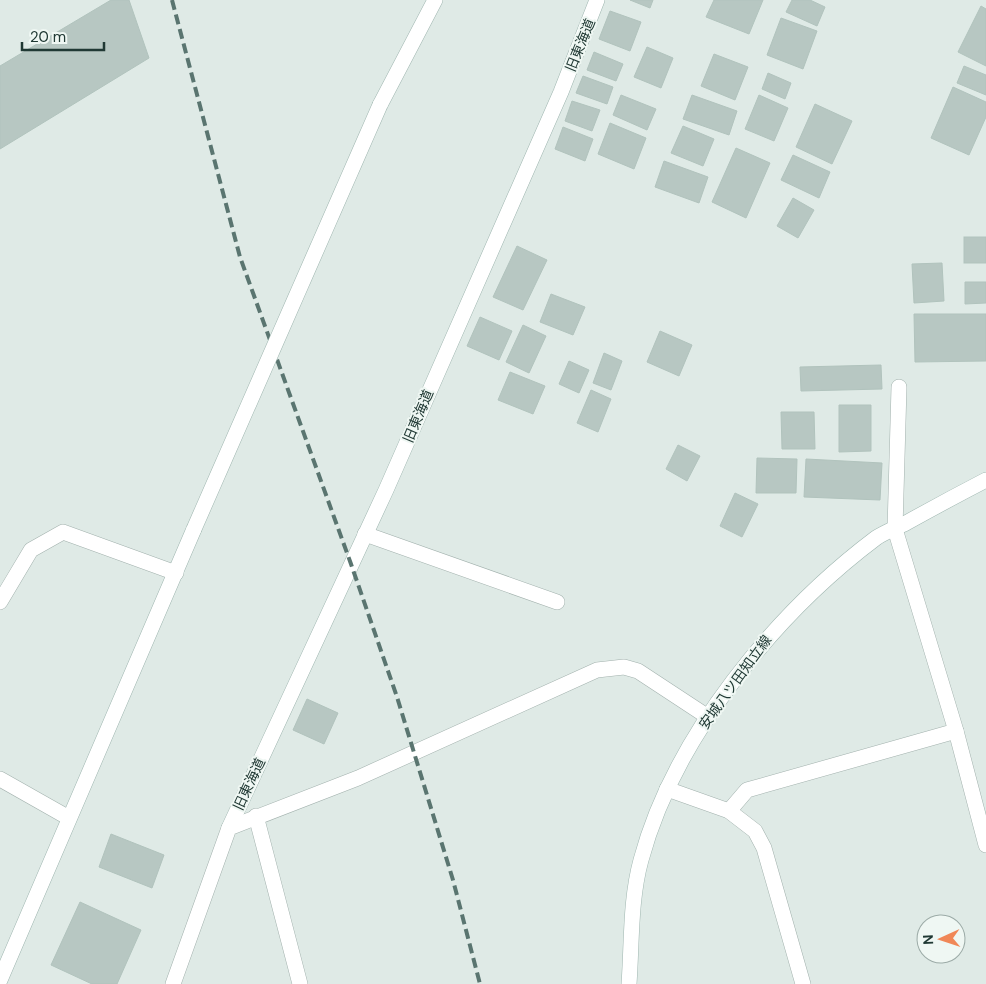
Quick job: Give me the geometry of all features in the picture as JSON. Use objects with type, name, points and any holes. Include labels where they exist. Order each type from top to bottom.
[{"type":"street","points":[[0,980],[194,529],[380,105],[434,0]]},
{"type":"street","name":"旧東海道","points":[[173,984],[229,828],[365,534],[561,92],[597,0]]},
{"type":"street","points":[[899,386],[894,529],[956,731],[986,845]]},
{"type":"street","name":"安城八ツ田知立線","points":[[629,984],[633,911],[641,860],[667,789],[687,750],[708,717],[762,643],[819,586],[878,537],[986,480]]},
{"type":"street","points":[[0,602],[31,550],[63,532],[176,573]]},
{"type":"street","points":[[365,534],[558,602]]},
{"type":"street","points":[[229,828],[366,775],[597,670],[624,667],[638,670],[708,717]]},
{"type":"street","points":[[729,811],[747,790],[956,731]]},
{"type":"street","points":[[0,780],[69,818]]},
{"type":"street","points":[[667,789],[729,811],[755,831],[764,848],[803,984]]},
{"type":"street","points":[[256,816],[300,984]]},
{"type":"building","points":[[111,0],[129,0],[149,58],[0,149],[0,66]]},
{"type":"building","points":[[630,0],[653,0],[650,8]]},
{"type":"building","points":[[714,0],[763,0],[749,34],[706,17]]},
{"type":"building","points":[[792,0],[810,0],[825,7],[817,26],[786,12]]},
{"type":"building","points":[[981,6],[986,9],[986,66],[958,52]]},
{"type":"building","points":[[610,11],[641,22],[630,51],[599,39]]},
{"type":"building","points":[[781,18],[817,31],[803,69],[767,55]]},
{"type":"building","points":[[647,47],[673,58],[661,88],[634,77]]},
{"type":"building","points":[[594,52],[623,64],[616,81],[587,70]]},
{"type":"building","points":[[714,54],[748,67],[735,100],[701,86]]},
{"type":"building","points":[[964,66],[986,75],[986,95],[957,83]]},
{"type":"building","points":[[768,73],[791,83],[785,99],[762,89]]},
{"type":"building","points":[[583,76],[613,87],[607,104],[576,93]]},
{"type":"building","points":[[953,87],[986,102],[986,117],[969,155],[931,138]]},
{"type":"building","points":[[621,95],[656,109],[647,130],[613,115]]},
{"type":"building","points":[[692,95],[737,111],[729,135],[683,119]]},
{"type":"building","points":[[759,95],[788,108],[774,141],[745,129]]},
{"type":"building","points":[[572,101],[600,110],[592,131],[565,121]]},
{"type":"building","points":[[815,104],[852,121],[832,164],[796,147]]},
{"type":"building","points":[[610,123],[646,138],[634,169],[598,154]]},
{"type":"building","points":[[683,126],[714,139],[703,166],[671,153]]},
{"type":"building","points":[[563,127],[593,139],[585,161],[555,149]]},
{"type":"building","points":[[736,148],[770,163],[746,218],[712,202]]},
{"type":"building","points":[[793,155],[830,172],[819,198],[781,180]]},
{"type":"building","points":[[664,161],[708,177],[699,203],[655,187]]},
{"type":"building","points":[[793,198],[814,210],[798,238],[777,226]]},
{"type":"building","points":[[964,237],[986,237],[986,263],[964,263]]},
{"type":"building","points":[[517,246],[547,260],[523,310],[493,297]]},
{"type":"building","points":[[942,263],[944,301],[914,303],[912,264]]},
{"type":"building","points":[[965,282],[986,282],[986,303],[965,304]]},
{"type":"building","points":[[551,294],[585,307],[573,335],[540,322]]},
{"type":"building","points":[[914,314],[986,314],[986,361],[915,362]]},
{"type":"building","points":[[480,317],[512,331],[499,360],[467,346]]},
{"type":"building","points":[[523,325],[546,336],[529,373],[506,362]]},
{"type":"building","points":[[660,331],[692,345],[679,376],[647,362]]},
{"type":"building","points":[[604,353],[622,361],[611,390],[593,383]]},
{"type":"building","points":[[569,361],[589,370],[579,393],[559,384]]},
{"type":"building","points":[[881,365],[882,389],[801,391],[800,367]]},
{"type":"building","points":[[510,372],[545,386],[533,414],[498,400]]},
{"type":"building","points":[[591,390],[611,399],[598,432],[577,423]]},
{"type":"building","points":[[839,405],[871,405],[871,451],[839,452]]},
{"type":"building","points":[[781,412],[814,412],[815,449],[782,449]]},
{"type":"building","points":[[678,445],[700,456],[687,481],[666,469]]},
{"type":"building","points":[[757,458],[797,459],[796,493],[756,493]]},
{"type":"building","points":[[806,459],[882,463],[880,500],[804,497]]},
{"type":"building","points":[[735,493],[758,504],[742,537],[720,526]]},
{"type":"building","points":[[307,699],[338,713],[324,744],[293,730]]},
{"type":"building","points":[[111,834],[164,855],[152,888],[99,867]]},
{"type":"building","points":[[80,902],[141,930],[117,984],[92,984],[51,965]]},
{"type":"railway","points":[[172,0],[240,257],[397,697],[453,880],[480,984]]}]
